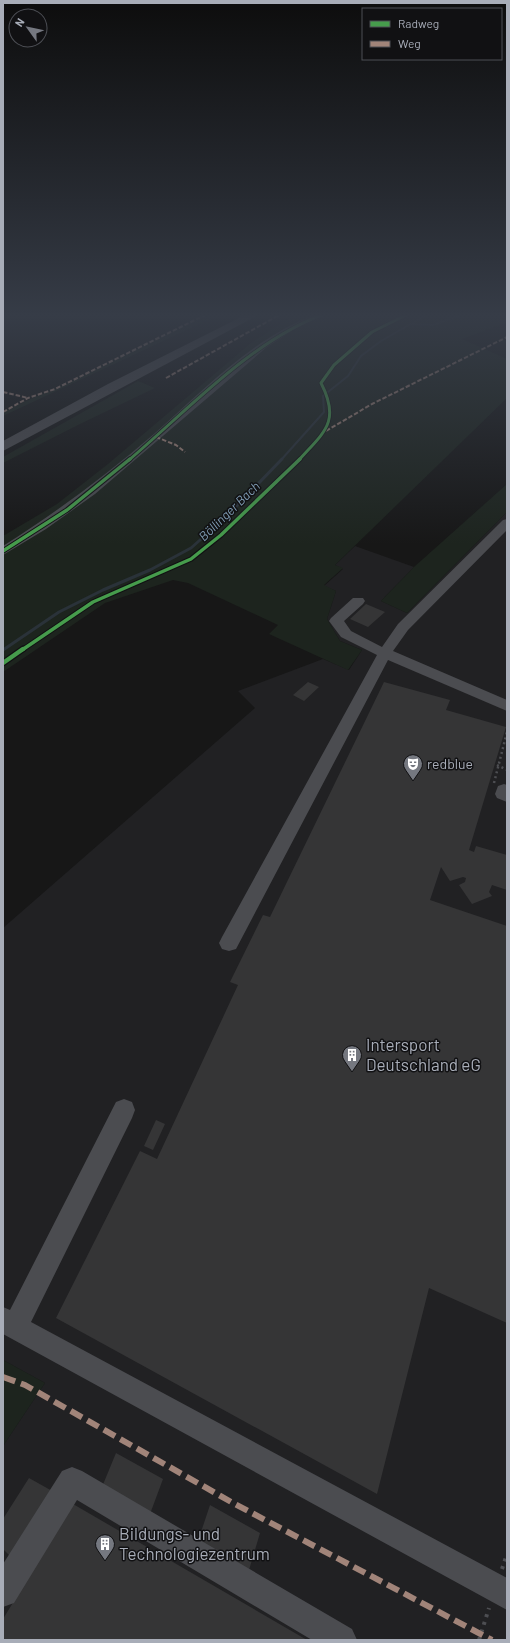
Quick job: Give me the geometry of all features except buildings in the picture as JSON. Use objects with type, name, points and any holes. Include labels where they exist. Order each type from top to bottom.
[{"type":"highway","points":[[3,434],[83,391]]},
{"type":"highway","points":[[3,447],[106,391]]},
{"type":"street","points":[[3,551],[41,527],[102,483],[210,391]]},
{"type":"street","points":[[229,943],[385,653],[403,627],[507,523]]},
{"type":"street","points":[[358,601],[336,621],[346,634],[385,653],[507,706]]},
{"type":"street","points":[[124,1110],[9,1323],[507,1595]]},
{"type":"street","points":[[3,1592],[72,1481],[341,1640]]},
{"type":"path","points":[[501,789],[497,766],[507,732]]},
{"type":"path","points":[[497,766],[507,770]]},
{"type":"shaded area","points":[[52,391],[57,391],[3,416],[4,411]]},
{"type":"shaded area","points":[[121,391],[149,391],[3,463],[3,457]]},
{"type":"shaded area","points":[[195,391],[507,391],[507,398],[335,565],[343,568],[324,585],[336,591],[327,619],[340,641],[362,650],[348,670],[269,634],[278,625],[188,583],[173,580],[105,603],[3,672],[3,536],[57,504],[108,464]]},
{"type":"shaded area","points":[[507,484],[507,512],[407,613],[381,601],[414,567]]},
{"type":"shaded area","points":[[507,512],[507,1640],[3,1640],[3,1446],[45,1383],[3,1360],[3,928],[255,708],[238,691],[323,659],[349,670],[362,650],[340,641],[327,619],[336,591],[324,586],[343,569],[335,565],[355,546],[414,567],[381,601],[407,613]]},
{"type":"shaded area","points":[[3,1360],[45,1383],[3,1446]]},
{"type":"waterway","name":"Böllinger Bach","points":[[281,460],[324,412],[323,396],[330,391]]},
{"type":"waterway","name":"Böllinger Bach","points":[[3,650],[59,612],[103,590],[150,570],[191,548],[226,517],[282,459]]},
{"type":"marked path","points":[[3,412],[28,398],[50,391]]},
{"type":"marked path","points":[[326,431],[372,404],[399,391]]},
{"type":"marked path","points":[[3,392],[28,398]]},
{"type":"marked path","points":[[156,437],[176,445],[185,452]]},
{"type":"marked path","points":[[3,1377],[25,1385],[233,1503],[492,1640]]},
{"type":"cycle path","points":[[3,551],[91,492],[209,391]]},
{"type":"cycle path","points":[[3,663],[93,602],[191,559],[221,535],[287,473],[327,429],[330,408],[328,397],[325,391]]},
{"type":"place","name":"redblue","points":[[413,781]]},
{"type":"place","name":"Intersport Deutschland eG","points":[[352,1072]]},
{"type":"place","name":"Bildungs- und Technologiezentrum","points":[[105,1561]]}]
